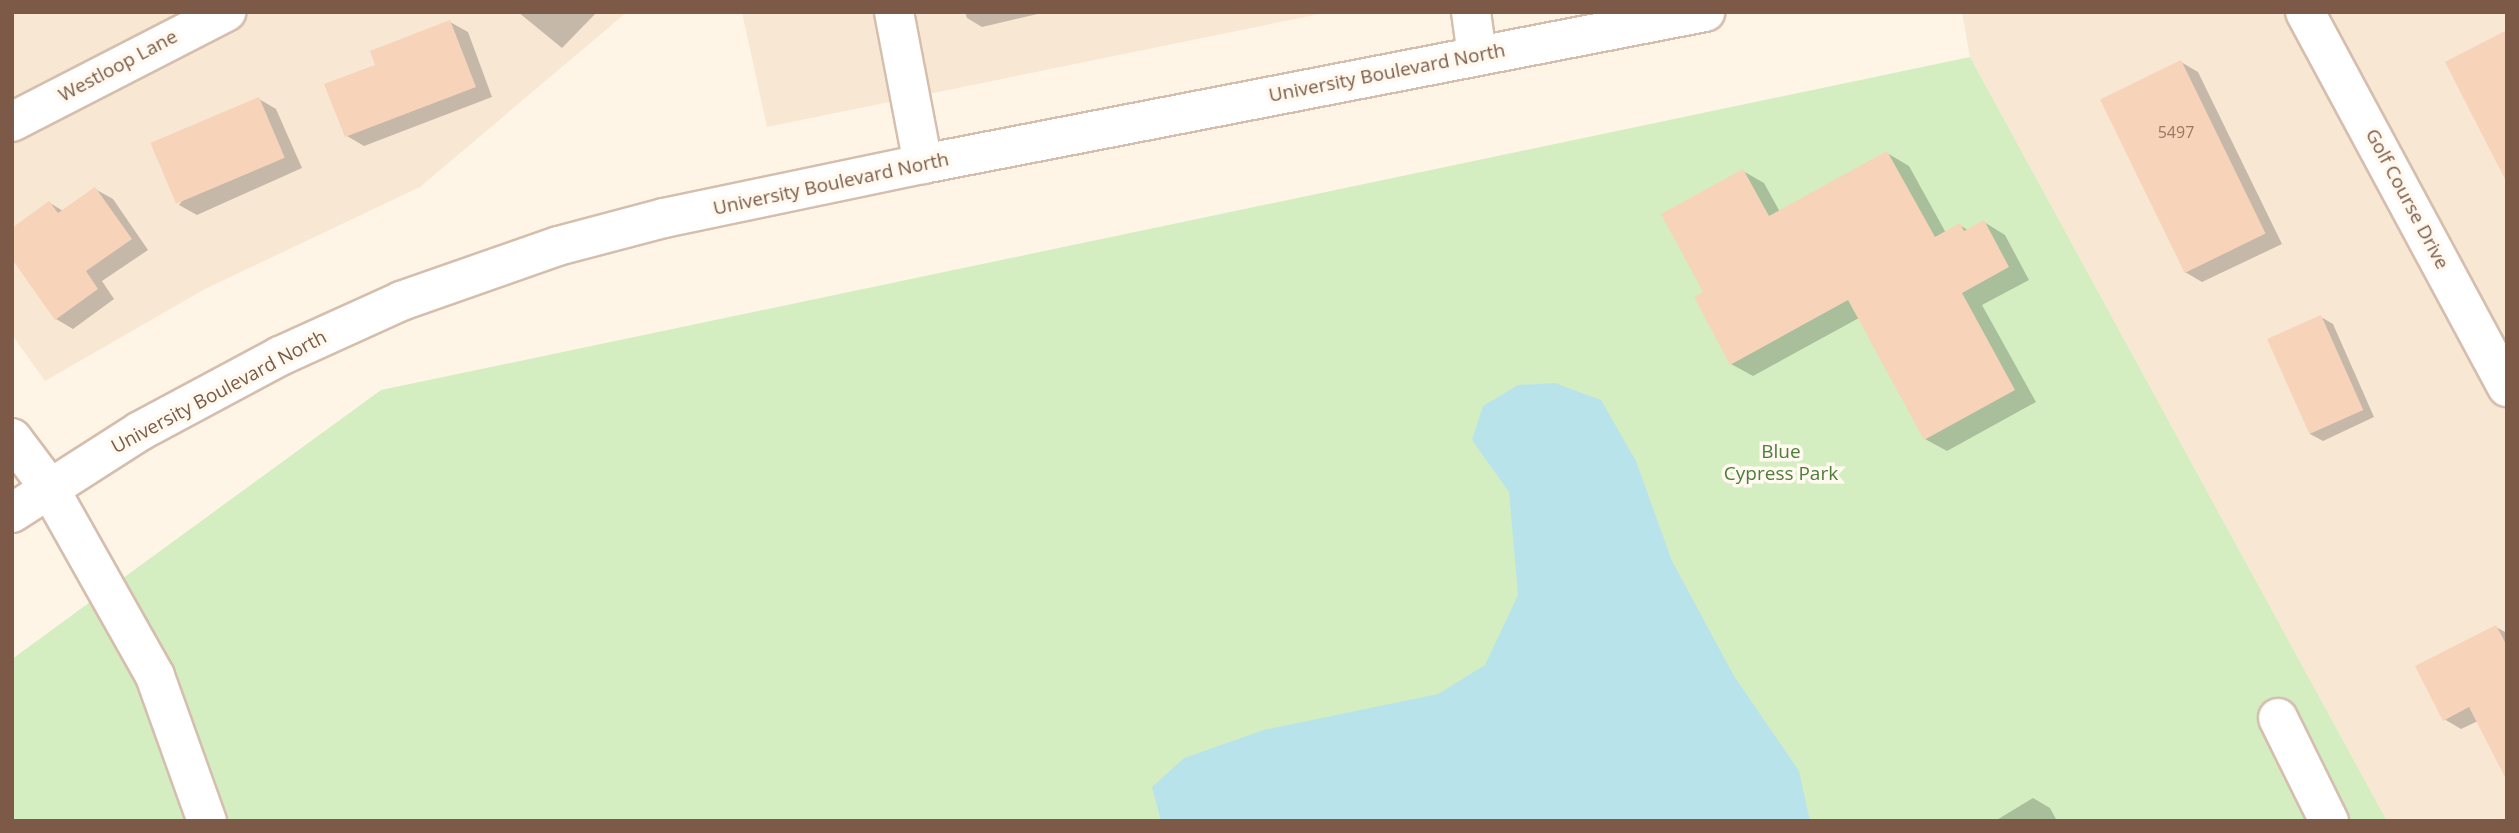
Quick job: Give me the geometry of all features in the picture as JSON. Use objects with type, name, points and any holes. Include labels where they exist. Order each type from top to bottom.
[{"type":"street","name":"Westloop Lane","points":[[12,122],[167,38],[226,12]]},
{"type":"street","points":[[894,12],[923,164]]},
{"type":"street","points":[[1471,12],[1477,55]]},
{"type":"street","name":"University Boulevard North","points":[[12,513],[48,486],[280,356],[401,301],[558,246],[664,218],[923,164],[1705,12]]},
{"type":"street","name":"Golf Course Drive","points":[[2305,12],[2507,387]]},
{"type":"street","points":[[12,438],[48,486],[155,676],[207,821]]},
{"type":"street","points":[[2278,718],[2329,821]]},
{"type":"shaded area","points":[[12,12],[627,12],[420,187],[205,289],[45,381],[12,335]]},
{"type":"shaded area","points":[[742,12],[1329,12],[767,127]]},
{"type":"shaded area","points":[[1962,12],[2507,12],[2507,821],[2387,821],[1970,57]]},
{"type":"green space","name":"Blue Cypress Park","points":[[1970,57],[2387,821],[12,821],[12,659],[381,390]]},
{"type":"water","points":[[1555,383],[1601,400],[1636,461],[1672,561],[1734,676],[1799,771],[1810,821],[1161,821],[1152,787],[1184,758],[1264,730],[1438,694],[1485,665],[1518,595],[1509,492],[1472,440],[1483,406],[1518,385]]},
{"type":"building","points":[[450,20],[476,87],[345,137],[324,84],[375,65],[370,51]]},
{"type":"building","points":[[2507,30],[2507,183],[2445,62]]},
{"type":"building","points":[[2181,60],[2266,233],[2185,273],[2100,99]]},
{"type":"building","points":[[259,97],[285,158],[176,204],[150,143]]},
{"type":"building","points":[[1887,151],[1935,237],[1960,223],[1964,231],[1984,220],[2009,267],[1962,293],[2015,390],[1924,440],[1848,300],[1730,365],[1694,297],[1703,292],[1661,214],[1743,169],[1769,216]]},
{"type":"building","points":[[95,187],[132,239],[86,271],[98,289],[55,320],[12,259],[12,228],[49,201],[58,213]]},
{"type":"building","points":[[2321,315],[2363,410],[2309,434],[2267,339]]},
{"type":"building","points":[[2496,625],[2507,646],[2507,781],[2469,707],[2443,721],[2415,666]]}]
